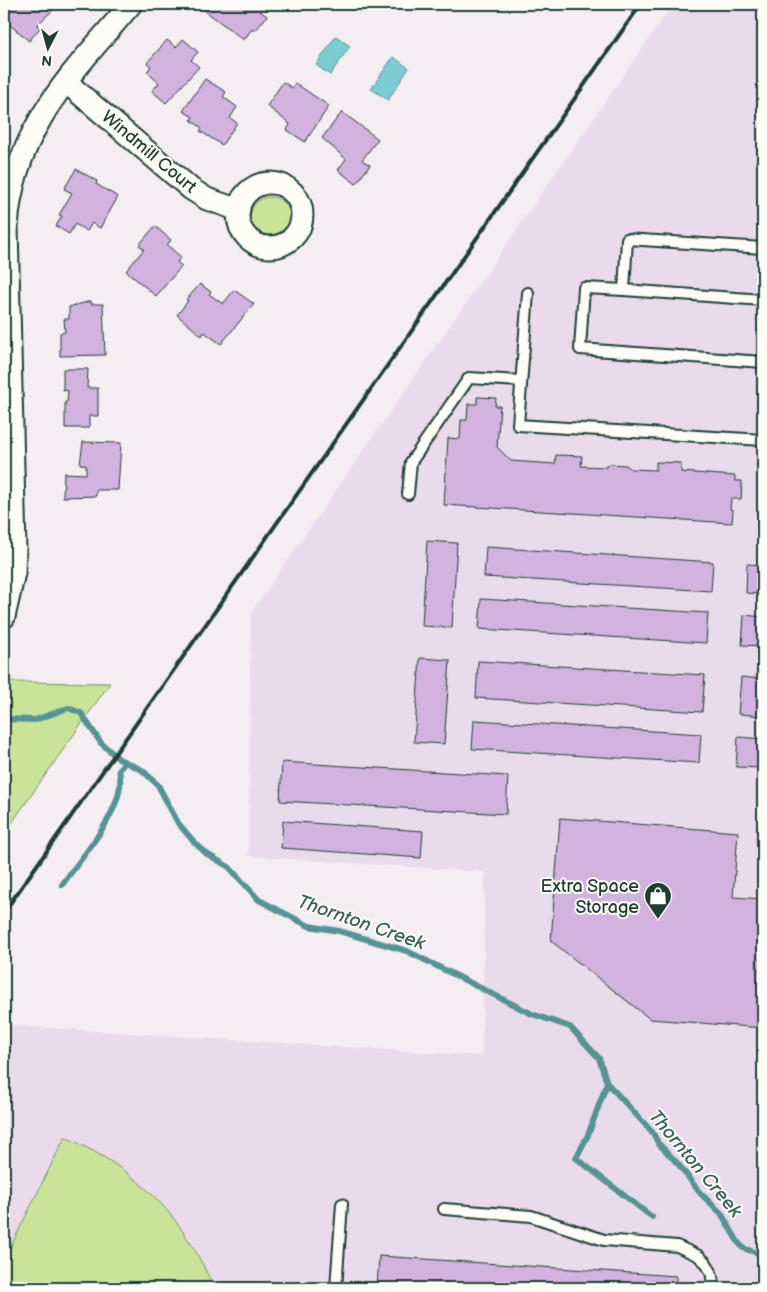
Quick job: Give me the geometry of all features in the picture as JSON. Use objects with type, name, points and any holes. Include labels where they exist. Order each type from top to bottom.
[{"type":"street","points":[[4,617],[14,573],[15,550],[8,209],[16,169],[31,132],[66,82],[131,4]]},
{"type":"street","name":"Windmill Court","points":[[66,82],[191,189],[207,200],[238,210]]},
{"type":"lane","points":[[624,290],[627,239],[763,248]]},
{"type":"lane","points":[[763,300],[584,288],[580,349],[763,362]]},
{"type":"lane","points":[[528,293],[518,425],[763,440]]},
{"type":"lane","points":[[408,494],[411,462],[469,378],[521,381]]},
{"type":"lane","points":[[336,1288],[342,1204]]},
{"type":"lane","points":[[444,1209],[530,1216],[604,1240],[676,1246],[699,1256],[706,1263],[711,1272],[714,1288]]},
{"type":"shaded area","points":[[673,4],[763,4],[763,1288],[4,1288],[4,1025],[482,1056],[485,872],[248,856],[251,613]]},
{"type":"green space","points":[[270,197],[284,203],[290,217],[284,231],[270,237],[256,231],[250,217],[256,203]]},
{"type":"green space","points":[[4,682],[110,683],[4,834]]},
{"type":"green space","points":[[65,1137],[115,1164],[155,1197],[172,1216],[187,1238],[214,1288],[4,1288],[4,1260]]},
{"type":"water","points":[[336,36],[350,46],[330,75],[316,65]]},
{"type":"water","points":[[393,57],[409,68],[388,100],[371,89]]},
{"type":"building","points":[[12,4],[55,4],[54,6],[56,7],[37,25],[40,28],[29,41],[4,20],[4,14]]},
{"type":"building","points":[[196,4],[265,4],[260,11],[267,16],[256,30],[251,30],[244,40]]},
{"type":"building","points":[[183,39],[198,52],[191,60],[199,67],[166,103],[152,91],[159,83],[147,72],[151,66],[147,63],[167,40],[176,47]]},
{"type":"building","points":[[205,79],[226,92],[223,97],[237,107],[230,118],[237,123],[222,145],[200,131],[202,128],[191,120],[193,117],[183,111]]},
{"type":"building","points":[[283,82],[292,88],[295,83],[329,106],[305,142],[287,130],[290,124],[267,106]]},
{"type":"building","points":[[342,112],[378,139],[362,160],[370,165],[356,184],[338,170],[346,159],[322,138]]},
{"type":"building","points":[[76,169],[97,181],[96,184],[118,197],[100,228],[92,223],[87,231],[75,224],[69,234],[56,226],[62,216],[59,215],[72,193],[64,189]]},
{"type":"building","points":[[155,226],[171,240],[167,245],[181,257],[177,262],[182,266],[156,296],[126,271],[144,249],[139,245]]},
{"type":"building","points":[[200,284],[211,292],[209,294],[223,304],[234,290],[254,304],[221,344],[204,332],[202,336],[177,315],[188,301],[186,300]]},
{"type":"building","points":[[91,301],[91,304],[103,304],[105,355],[60,356],[60,333],[65,332],[64,319],[69,319],[69,307]]},
{"type":"building","points":[[63,369],[88,369],[87,388],[98,388],[98,416],[89,416],[89,428],[65,428],[65,402],[67,402],[68,391],[63,390]]},
{"type":"building","points":[[477,397],[496,398],[495,406],[500,406],[497,447],[511,461],[555,464],[556,455],[582,456],[581,466],[606,467],[609,464],[626,465],[631,469],[656,470],[656,462],[681,463],[681,472],[735,476],[735,481],[742,481],[741,499],[731,499],[730,509],[733,510],[732,523],[444,505],[448,438],[460,439],[461,420],[467,420],[468,404],[477,404]]},
{"type":"building","points":[[83,442],[121,443],[118,490],[96,490],[96,496],[63,497],[64,473],[86,474],[86,465],[80,464]]},
{"type":"building","points":[[427,541],[457,543],[452,628],[422,626]]},
{"type":"building","points":[[486,547],[713,562],[711,591],[484,577]]},
{"type":"building","points":[[747,564],[763,565],[763,594],[746,593]]},
{"type":"building","points":[[481,599],[708,613],[706,643],[479,629]]},
{"type":"building","points":[[744,615],[763,617],[763,646],[742,645]]},
{"type":"building","points":[[420,658],[450,660],[444,744],[414,742]]},
{"type":"building","points":[[478,661],[705,675],[702,712],[476,698]]},
{"type":"building","points":[[741,677],[763,679],[763,716],[738,714]]},
{"type":"building","points":[[474,720],[701,734],[699,763],[472,749]]},
{"type":"building","points":[[738,737],[763,739],[763,768],[736,767]]},
{"type":"building","points":[[282,762],[508,776],[506,814],[280,801]]},
{"type":"building","name":"Extra Space Storage","points":[[560,818],[738,832],[733,897],[763,899],[763,1028],[650,1019],[551,941]]},
{"type":"building","points":[[283,821],[423,831],[421,858],[281,848]]},
{"type":"building","points":[[379,1256],[676,1276],[676,1288],[377,1288]]},
{"type":"waterway","name":"Thornton Creek","points":[[4,719],[35,720],[68,708],[81,713],[101,743],[119,759],[142,770],[158,785],[178,823],[194,842],[207,854],[229,867],[259,900],[309,926],[339,931],[407,951],[532,1014],[570,1027],[599,1058],[607,1083],[653,1133],[658,1143],[679,1165],[700,1193],[721,1213],[743,1248],[760,1254],[763,1258]]},
{"type":"waterway","points":[[62,885],[91,846],[110,815],[117,799],[120,784],[119,770],[125,762]]},
{"type":"waterway","points":[[607,1083],[588,1135],[576,1158],[652,1217]]},
{"type":"railway","points":[[4,912],[641,4]]},
{"type":"place","name":"Extra Space Storage","points":[[658,920]]}]
